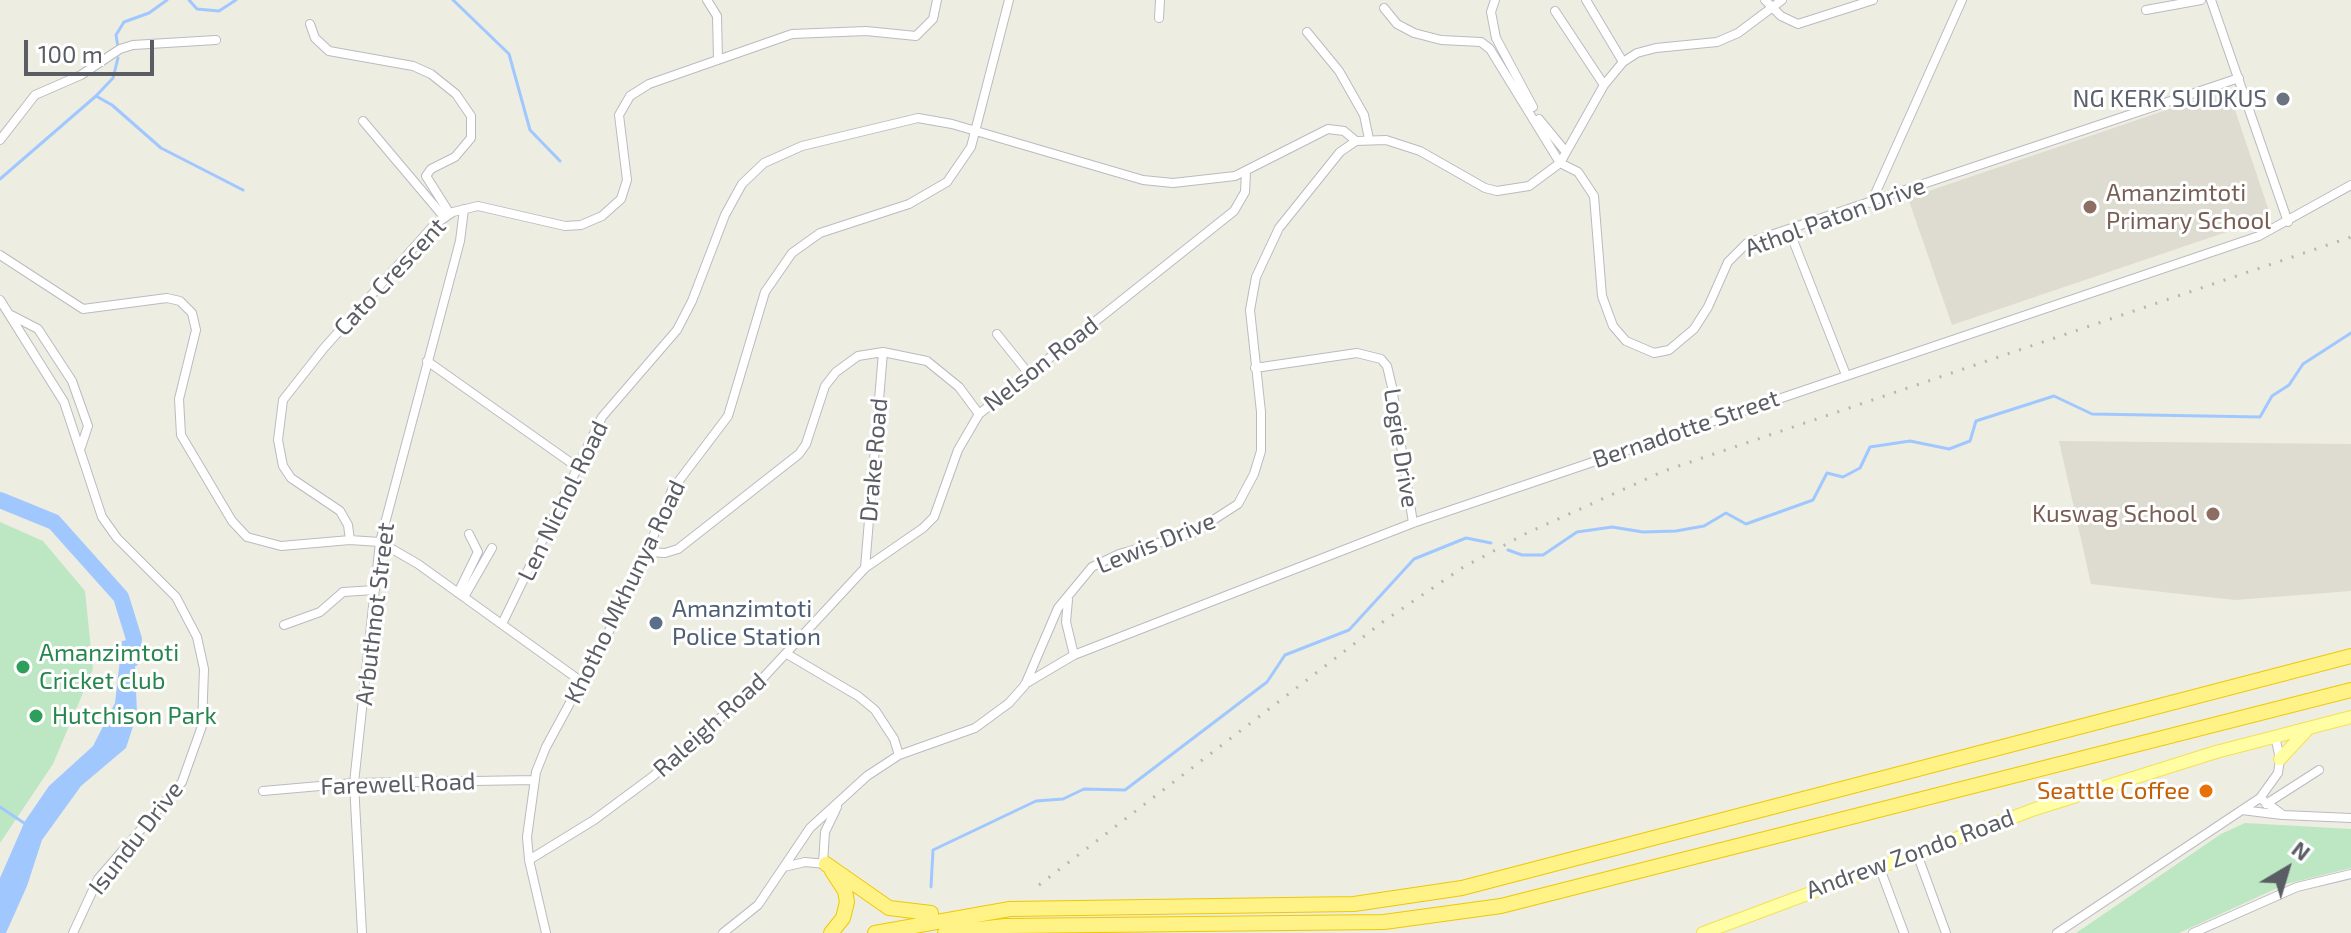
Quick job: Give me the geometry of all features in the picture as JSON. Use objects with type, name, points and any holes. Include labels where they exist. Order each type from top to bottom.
[{"type":"highway","points":[[824,863],[879,902],[900,911],[1354,904],[1462,888],[2351,656]]},
{"type":"highway","points":[[945,933],[1005,926],[1384,922],[1475,911],[1581,887],[2351,690]]},
{"type":"highway","points":[[824,863],[845,891],[847,902],[843,918],[831,933]]},
{"type":"highway","points":[[875,933],[1010,909]]},
{"type":"main road","name":"Andrew Zondo Road","points":[[1703,933],[1916,851],[2050,804],[2275,736],[2351,717]]},
{"type":"main road","points":[[2280,759],[2290,745],[2313,726]]},
{"type":"street","points":[[707,0],[717,16],[718,59]]},
{"type":"street","name":"Cato Crescent","points":[[350,540],[348,525],[340,511],[291,478],[283,466],[278,440],[283,400],[324,348],[447,216],[478,206],[565,226],[581,225],[602,216],[621,199],[627,180],[619,124],[623,104],[649,84],[792,34],[818,31],[916,36],[933,19],[937,0]]},
{"type":"street","name":"Khotho Mkhunya Road","points":[[546,933],[529,860],[528,813],[534,780],[546,747],[633,587],[672,490],[728,416],[765,292],[780,267],[820,233],[909,204],[937,190],[963,163],[975,132],[1009,0]]},
{"type":"street","points":[[1159,18],[1160,0]]},
{"type":"street","points":[[1495,0],[1492,26],[1502,53],[1543,125],[1566,152]]},
{"type":"street","points":[[1586,0],[1623,62]]},
{"type":"street","points":[[1765,0],[1773,9],[1798,24],[1873,0]]},
{"type":"street","points":[[1356,141],[1369,139],[1402,143],[1463,178],[1497,191],[1529,186],[1560,163],[1604,85],[1623,62],[1637,53],[1656,48],[1717,42],[1738,33],[1782,0]]},
{"type":"street","points":[[1871,203],[1962,0]]},
{"type":"street","points":[[2146,10],[2201,0]]},
{"type":"street","points":[[2212,0],[2288,222]]},
{"type":"street","name":"Athol Paton Drive","points":[[1384,8],[1397,24],[1414,33],[1486,44],[1560,163],[1578,172],[1594,196],[1606,312],[1626,341],[1654,353],[1669,350],[1683,339],[1708,307],[1737,250],[1747,243],[2239,78]]},
{"type":"street","points":[[1555,11],[1604,85]]},
{"type":"street","points":[[310,24],[315,38],[329,51],[413,66],[431,74],[456,94],[471,116],[471,138],[455,157],[431,169],[426,176],[447,216]]},
{"type":"street","points":[[1307,32],[1339,71],[1364,115],[1369,139]]},
{"type":"street","points":[[0,140],[35,95],[81,75],[120,49],[133,45],[216,40]]},
{"type":"street","name":"Len Nichol Road","points":[[502,624],[602,417],[682,322],[725,215],[751,172],[802,146],[918,118],[1157,182],[1215,180],[1246,171],[1328,129],[1344,131],[1356,141]]},
{"type":"street","points":[[363,121],[447,216]]},
{"type":"street","name":"Lewis Drive","points":[[723,933],[758,905],[810,828],[850,790],[899,755],[975,728],[993,717],[1025,685],[1058,608],[1092,567],[1119,554],[1193,533],[1238,504],[1254,474],[1261,451],[1261,412],[1250,310],[1256,277],[1267,250],[1299,198],[1340,152],[1356,141]]},
{"type":"street","name":"Nelson Road","points":[[883,352],[927,361],[959,387],[979,414],[1234,211],[1245,192],[1246,171]]},
{"type":"street","name":"Bernadotte Street","points":[[1025,685],[1074,655],[1413,523],[2259,236],[2351,185]]},
{"type":"street","name":"Arbuthnot Street","points":[[362,933],[354,783],[380,542],[460,241],[464,209]]},
{"type":"street","points":[[1789,230],[1846,375]]},
{"type":"street","points":[[0,255],[83,309],[167,298],[180,301],[192,313],[196,330],[179,399],[181,435],[232,521],[247,537],[268,545],[350,540],[380,542],[461,595],[582,682]]},
{"type":"street","name":"Isundu Drive","points":[[0,300],[64,402],[102,517],[117,538],[176,597],[190,619],[201,653],[206,688],[197,747],[182,782],[98,879],[73,933]]},
{"type":"street","name":"Isundu Drive","points":[[11,315],[38,329],[72,381],[88,426],[81,447]]},
{"type":"street","points":[[997,334],[1029,374]]},
{"type":"street","points":[[646,552],[665,553],[678,549],[789,463],[806,444],[819,398],[829,379],[858,356],[883,352]]},
{"type":"street","name":"Drake Road","points":[[865,568],[883,352]]},
{"type":"street","name":"Logie Drive","points":[[1255,368],[1357,353],[1381,359],[1387,366],[1392,387],[1413,523]]},
{"type":"street","points":[[427,361],[577,467]]},
{"type":"street","name":"Raleigh Road","points":[[529,860],[629,796],[749,693],[865,568],[923,528],[934,517],[963,439],[979,414]]},
{"type":"street","points":[[461,595],[478,552],[469,534]]},
{"type":"street","points":[[461,595],[492,548]]},
{"type":"street","points":[[284,625],[320,612],[343,592],[375,590]]},
{"type":"street","points":[[1070,595],[1066,622],[1074,655]]},
{"type":"street","points":[[787,654],[858,696],[875,710],[894,739],[899,755]]},
{"type":"street","points":[[2263,801],[2276,779],[2280,759],[2275,736]]},
{"type":"street","points":[[2057,933],[2242,810],[2319,770]]},
{"type":"street","name":"Farewell Road","points":[[263,791],[354,783],[534,780]]},
{"type":"street","points":[[784,867],[824,863],[830,819],[850,790]]},
{"type":"street","points":[[2263,801],[2283,815]]},
{"type":"street","points":[[2242,810],[2351,818]]},
{"type":"street","points":[[1916,851],[1946,933]]},
{"type":"street","points":[[1879,865],[1904,933]]},
{"type":"street","points":[[2193,933],[2297,887],[2351,874]]},
{"type":"shaded area","name":"Amanzimtoti Primary School","points":[[2228,89],[2271,217],[1952,325],[1908,198]]},
{"type":"shaded area","name":"Kuswag School","points":[[2059,441],[2351,444],[2351,591],[2235,600],[2091,584]]},
{"type":"green space","name":"Hutchison Park","points":[[0,522],[43,541],[85,591],[93,669],[53,764],[0,843]]},
{"type":"green space","points":[[2245,823],[2351,829],[2351,868],[2286,884],[2179,933],[2076,933],[2221,834]]},
{"type":"water","points":[[134,639],[137,714],[126,748],[81,786],[42,840],[27,886],[6,933],[0,933],[0,878],[25,821],[49,786],[93,746],[115,703],[122,641]]},
{"type":"waterway","points":[[118,47],[116,35],[124,22],[149,13],[167,0]]},
{"type":"waterway","points":[[189,0],[197,9],[219,11],[236,0]]},
{"type":"waterway","points":[[453,0],[509,54],[530,130],[560,161]]},
{"type":"waterway","points":[[0,179],[96,96],[113,78],[118,58]]},
{"type":"waterway","points":[[96,96],[112,105],[161,148],[243,190]]},
{"type":"waterway","points":[[1508,550],[1522,555],[1543,555],[1577,532],[1612,527],[1643,532],[1676,531],[1704,526],[1726,513],[1746,524],[1813,500],[1827,473],[1843,477],[1860,468],[1870,447],[1910,441],[1949,449],[1970,441],[1976,421],[2054,396],[2092,414],[2260,417],[2272,396],[2289,385],[2303,364],[2351,333]]},
{"type":"waterway","points":[[0,500],[54,522],[121,597],[134,639],[132,659]]},
{"type":"waterway","points":[[931,887],[933,850],[1036,801],[1063,799],[1084,789],[1125,790],[1267,682],[1285,655],[1349,630],[1414,559],[1466,538],[1491,543]]},
{"type":"waterway","points":[[0,807],[27,825]]},
{"type":"railway","points":[[1039,885],[1384,621],[1462,568],[1525,534],[1664,471],[2351,237]]},
{"type":"place","name":"NG KERK SUIDKUS","points":[[2283,99]]},
{"type":"place","name":"Amanzimtoti Primary School","points":[[2090,207]]},
{"type":"place","name":"Kuswag School","points":[[2213,514]]},
{"type":"place","name":"Amanzimtoti Police Station","points":[[656,623]]},
{"type":"place","name":"Amanzimtoti Cricket club","points":[[23,667]]},
{"type":"place","name":"Hutchison Park","points":[[36,716]]},
{"type":"place","name":"Seattle Coffee","points":[[2206,791]]}]
